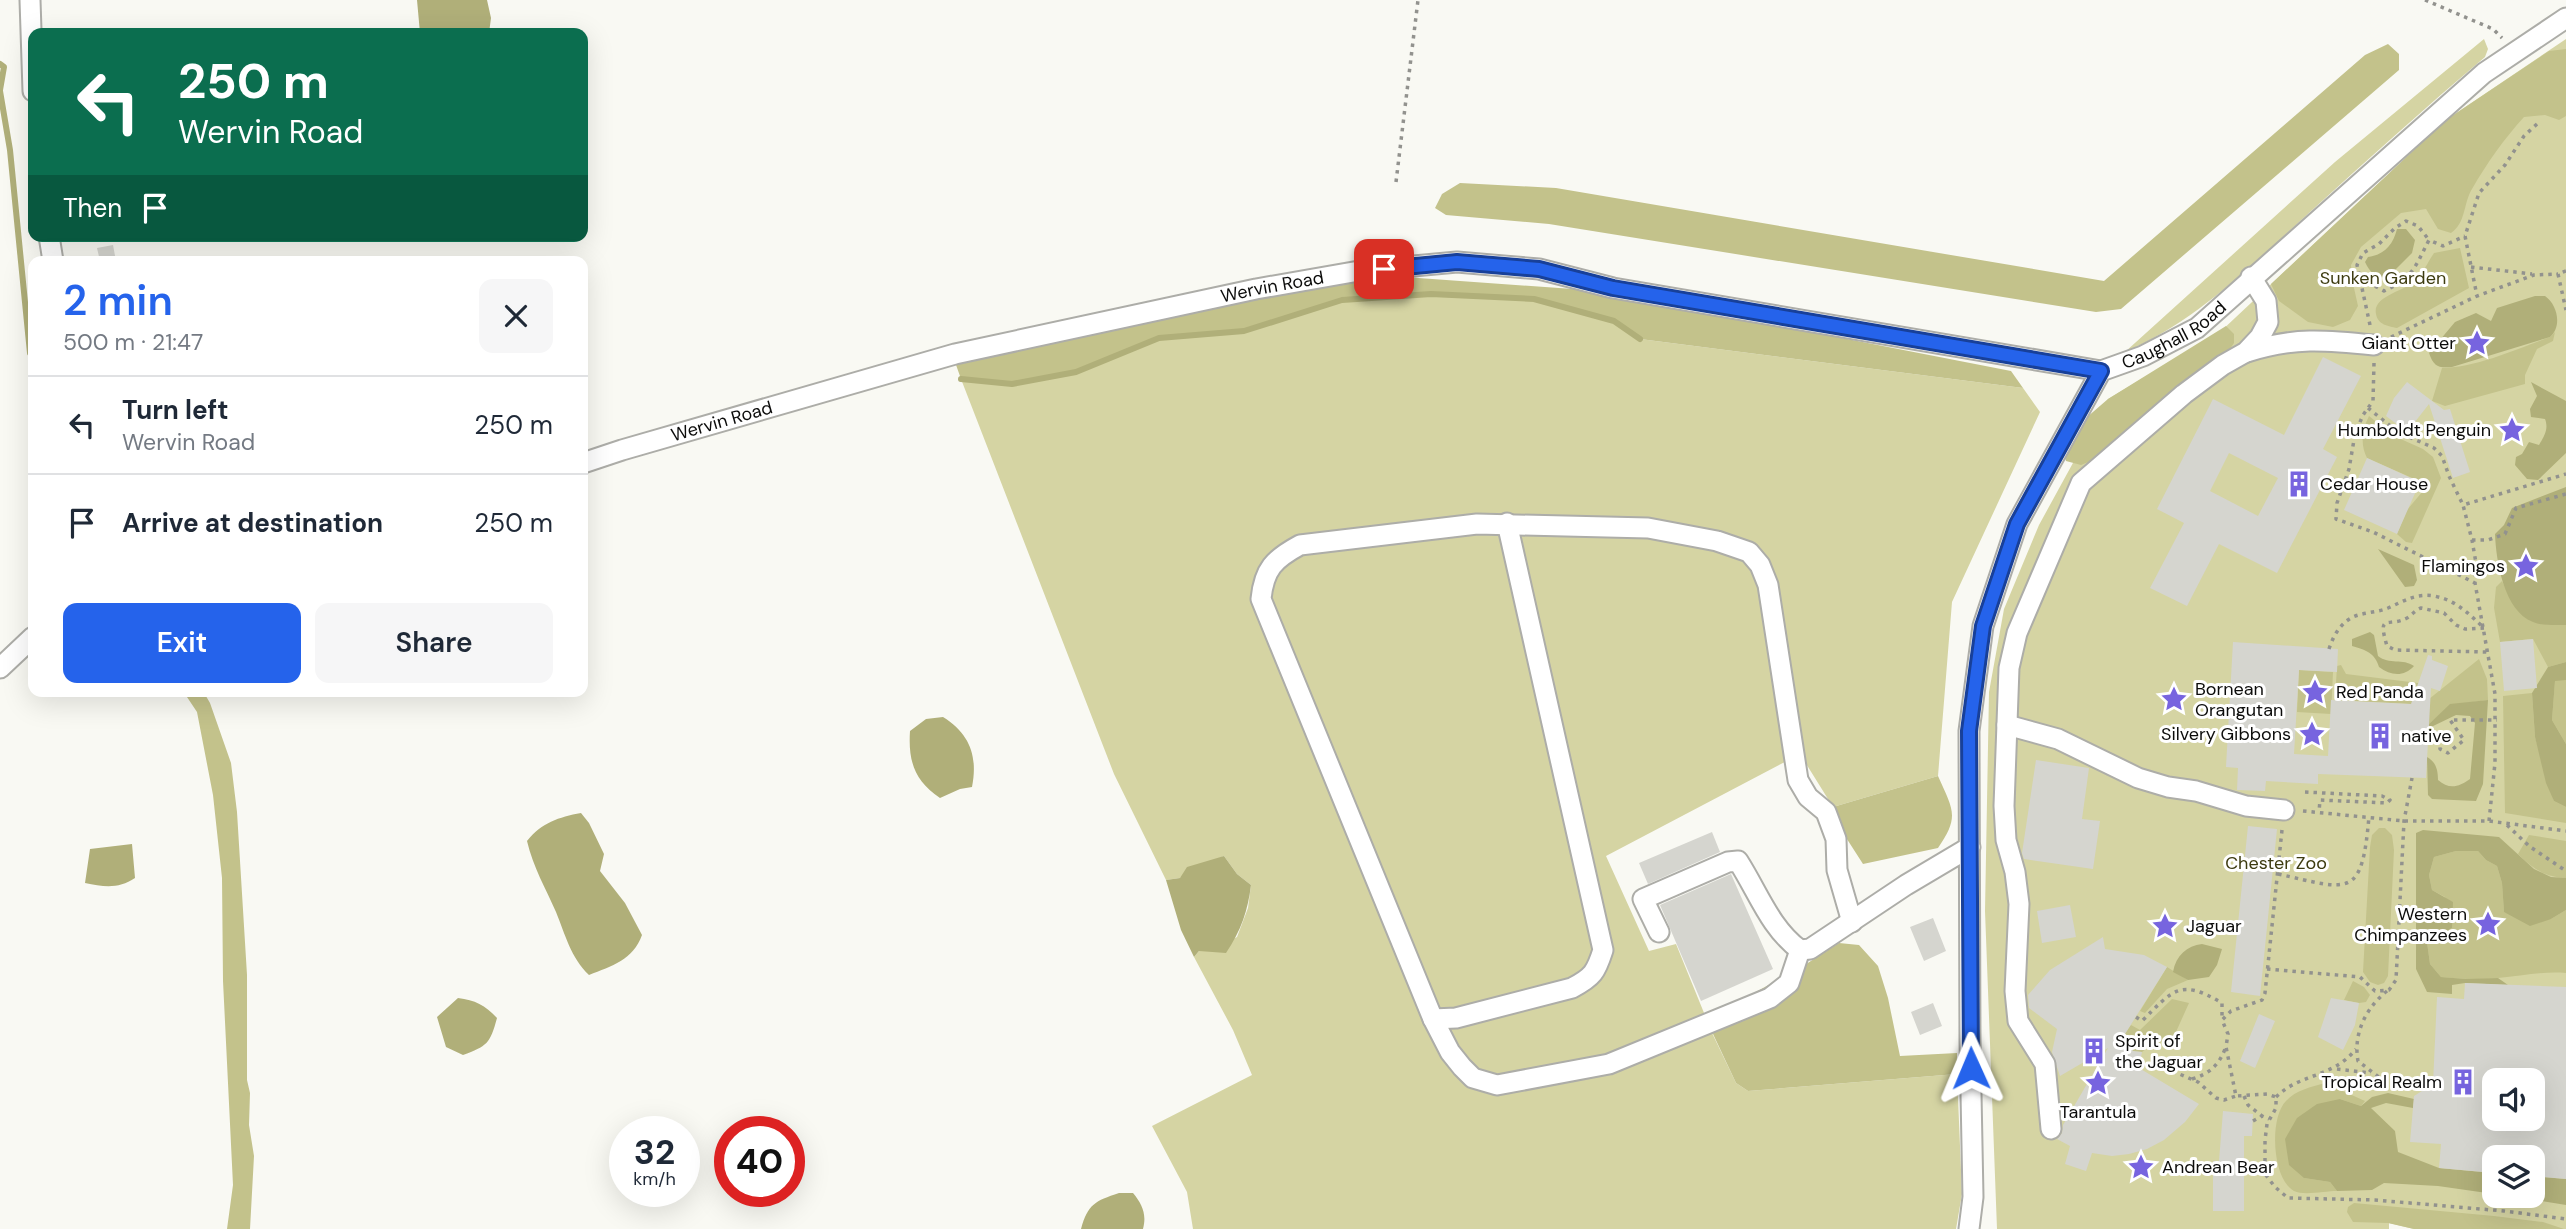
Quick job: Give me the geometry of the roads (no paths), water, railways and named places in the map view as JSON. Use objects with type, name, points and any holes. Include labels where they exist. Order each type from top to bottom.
[{"type":"street","points":[[30,0],[31,28]]},
{"type":"street","name":"Caughall Road","points":[[1969,1229],[1973,1197],[1969,731],[1983,626],[2017,524],[2101,371],[2143,356],[2197,328],[2251,277],[2484,72],[2566,18]]},
{"type":"street","name":"Wervin Road","points":[[588,462],[955,354],[1256,289],[1359,271],[1457,262],[1539,269],[1613,288],[2101,371]]},
{"type":"street","points":[[2246,352],[2260,337],[2268,322],[2266,300],[2251,277]]},
{"type":"street","points":[[2051,1129],[2045,1064],[2018,1021],[2015,991],[2019,904],[2015,872],[2006,840],[2004,806],[2009,668],[2017,633],[2081,483],[2184,394],[2223,365],[2246,352],[2277,342],[2319,339],[2374,345]]},
{"type":"street","points":[[1800,950],[1789,983],[1770,998],[1609,1064],[1497,1085],[1473,1078],[1450,1052],[1433,1018],[1261,599],[1262,582],[1271,565],[1300,545],[1477,524],[1507,523],[1648,528],[1717,541],[1749,552],[1760,565],[1768,585],[1798,780],[1808,797],[1826,812],[1836,839],[1837,870],[1852,922]]},
{"type":"street","points":[[1433,1018],[1456,1018],[1572,988],[1588,980],[1598,968],[1603,950],[1507,523]]},
{"type":"street","points":[[0,668],[28,642]]},
{"type":"street","points":[[2007,725],[2058,739],[2138,778],[2246,806],[2284,810]]},
{"type":"street","points":[[1659,932],[1643,899],[1728,862],[1738,861],[1766,913],[1788,942],[1800,950],[1811,949],[1906,885],[1970,847]]},
{"type":"waterway","points":[[0,64],[4,67],[0,90]]},
{"type":"waterway","points":[[0,91],[10,150],[28,333]]},
{"type":"waterway","points":[[961,379],[1012,384],[1076,372],[1159,338],[1244,331],[1342,300],[1431,294],[1534,299],[1614,321],[1640,339]]},
{"type":"place","name":"Giant Otter","points":[[2477,343]]},
{"type":"place","name":"Humboldt Penguin","points":[[2512,430]]},
{"type":"place","name":"Cedar House","points":[[2299,484]]},
{"type":"place","name":"Flamingos","points":[[2526,566]]},
{"type":"place","name":"Red Panda","points":[[2315,692]]},
{"type":"place","name":"Bornean Orangutan","points":[[2174,699]]},
{"type":"place","name":"Silvery Gibbons","points":[[2312,734]]},
{"type":"place","name":"native","points":[[2380,736]]},
{"type":"place","name":"Western Chimpanzees","points":[[2488,924]]},
{"type":"place","name":"Jaguar","points":[[2165,926]]},
{"type":"place","name":"Spirit of the Jaguar","points":[[2094,1051]]},
{"type":"place","name":"Tropical Realm","points":[[2463,1082]]},
{"type":"place","name":"Tarantula","points":[[2098,1083]]},
{"type":"place","name":"Andrean Bear","points":[[2141,1167]]},
{"type":"park label","name":"Sunken Garden","points":[[2383,278]]},
{"type":"park label","name":"Chester Zoo","points":[[2276,863]]}]
